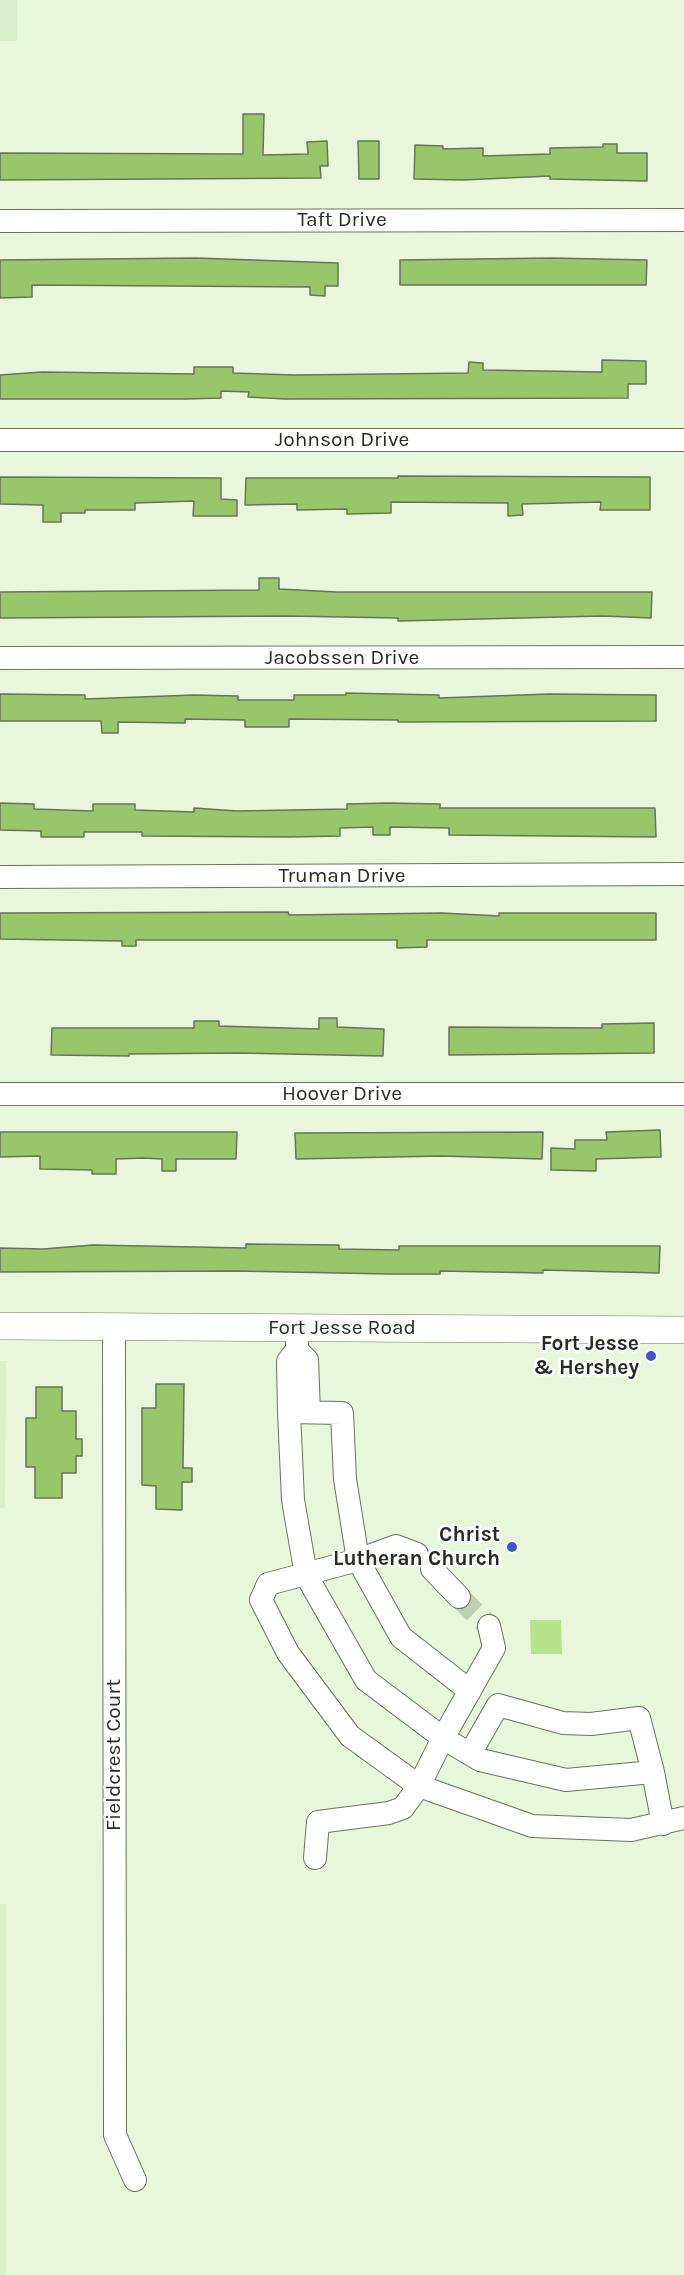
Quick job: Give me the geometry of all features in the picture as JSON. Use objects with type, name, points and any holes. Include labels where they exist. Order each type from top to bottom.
[{"type":"main road","name":"Fort Jesse Road","points":[[0,1326],[114,1327],[297,1339],[684,1330]]},
{"type":"street","name":"Taft Drive","points":[[0,221],[684,220]]},
{"type":"street","name":"Johnson Drive","points":[[0,440],[684,440]]},
{"type":"street","name":"Jacobssen Drive","points":[[0,658],[684,657]]},
{"type":"street","name":"Truman Drive","points":[[0,877],[684,874]]},
{"type":"street","name":"Hoover Drive","points":[[0,1094],[684,1094]]},
{"type":"street","name":"Fieldcrest Court","points":[[114,1327],[115,2135],[135,2180]]},
{"type":"street","points":[[297,1339],[288,1361],[299,1412],[292,1500],[306,1575],[366,1680],[442,1738],[480,1760],[567,1780],[652,1772]]},
{"type":"street","points":[[299,1412],[342,1413],[345,1479],[358,1560],[400,1637],[470,1691]]},
{"type":"street","points":[[459,1597],[425,1562],[396,1546],[358,1560],[268,1584],[261,1600],[288,1653],[350,1736],[419,1786],[532,1826],[631,1830],[674,1821],[652,1772],[639,1718],[591,1724],[563,1723],[498,1705],[470,1754]]},
{"type":"street","points":[[315,1858],[318,1822],[389,1813],[403,1808],[419,1786],[442,1738],[494,1648],[489,1626]]},
{"type":"shaded area","points":[[0,0],[17,0],[17,41],[0,41]]},
{"type":"shaded area","points":[[0,1361],[6,1361],[5,1508],[0,1508]]},
{"type":"shaded area","points":[[0,1904],[6,1904],[6,2275],[0,2275]]},
{"type":"green space","points":[[530,1620],[561,1620],[562,1654],[531,1654]]},
{"type":"building","points":[[243,114],[264,114],[263,155],[308,154],[307,142],[327,141],[328,166],[320,166],[321,178],[0,180],[0,153],[243,154]]},
{"type":"building","points":[[358,141],[379,141],[379,179],[359,179]]},
{"type":"building","points":[[603,144],[617,144],[617,153],[647,153],[647,181],[550,179],[550,176],[463,180],[414,179],[415,145],[443,146],[443,149],[483,148],[483,156],[550,154],[550,148],[603,147]]},
{"type":"building","points":[[196,258],[338,263],[338,286],[325,286],[325,296],[310,295],[310,287],[32,285],[32,297],[0,298],[0,260]]},
{"type":"building","points":[[551,258],[647,260],[646,285],[400,285],[400,260]]},
{"type":"building","points":[[602,360],[646,361],[646,384],[628,384],[628,398],[285,399],[248,397],[249,392],[221,391],[221,398],[0,399],[0,375],[42,372],[194,374],[194,367],[233,367],[233,373],[295,375],[468,373],[469,362],[483,363],[483,370],[602,372]]},
{"type":"building","points":[[398,476],[650,477],[650,510],[600,510],[601,502],[522,504],[523,515],[508,516],[508,503],[391,502],[391,513],[347,514],[347,509],[297,510],[297,504],[245,505],[246,478],[398,478]]},
{"type":"building","points":[[0,477],[221,478],[221,499],[237,500],[237,516],[193,516],[194,501],[135,503],[135,510],[85,510],[85,513],[61,513],[61,522],[43,522],[43,505],[0,504]]},
{"type":"building","points":[[259,578],[279,578],[279,589],[337,592],[652,592],[651,618],[603,616],[398,621],[398,618],[287,616],[0,618],[0,592],[259,590]]},
{"type":"building","points":[[346,693],[439,695],[439,698],[549,694],[656,695],[656,721],[398,722],[398,720],[289,719],[289,727],[245,727],[245,720],[185,719],[185,723],[118,722],[118,733],[102,733],[101,721],[0,721],[0,694],[85,695],[85,699],[194,695],[238,696],[238,700],[294,700],[294,695],[346,695]]},
{"type":"building","points":[[0,803],[34,804],[34,809],[93,811],[93,804],[135,804],[135,810],[194,812],[194,808],[237,811],[347,809],[347,804],[387,803],[440,804],[440,808],[655,808],[656,837],[449,835],[449,828],[390,827],[390,835],[373,835],[373,827],[340,828],[340,836],[142,836],[142,832],[84,832],[84,837],[41,837],[41,831],[0,830]]},
{"type":"building","points":[[288,912],[289,915],[442,913],[499,916],[499,913],[656,913],[656,940],[427,940],[427,947],[397,948],[397,940],[136,940],[136,946],[122,946],[122,941],[0,939],[0,913]]},
{"type":"building","points":[[319,1018],[337,1018],[337,1027],[384,1029],[383,1056],[238,1053],[129,1054],[129,1056],[51,1055],[52,1028],[194,1028],[194,1021],[219,1021],[219,1026],[319,1029]]},
{"type":"building","points":[[654,1023],[654,1053],[449,1055],[449,1027],[602,1028],[602,1024]]},
{"type":"building","points":[[660,1130],[661,1157],[596,1159],[596,1171],[551,1170],[551,1148],[575,1149],[575,1140],[607,1140],[606,1132]]},
{"type":"building","points":[[0,1132],[237,1132],[236,1159],[176,1159],[176,1171],[162,1171],[162,1159],[143,1158],[116,1159],[116,1174],[92,1174],[92,1170],[40,1169],[40,1156],[0,1157]]},
{"type":"building","points":[[543,1132],[542,1159],[442,1156],[296,1159],[295,1133]]},
{"type":"building","points":[[246,1244],[339,1245],[339,1249],[399,1250],[399,1246],[660,1246],[659,1273],[543,1270],[543,1273],[440,1271],[440,1274],[238,1271],[0,1272],[0,1248],[43,1249],[93,1245],[246,1248]]},
{"type":"building","points":[[156,1384],[184,1384],[183,1468],[192,1468],[192,1482],[182,1482],[182,1510],[156,1509],[156,1486],[142,1485],[142,1408],[156,1408]]},
{"type":"building","points":[[36,1387],[62,1387],[62,1411],[76,1411],[76,1439],[82,1439],[82,1456],[76,1456],[76,1473],[62,1473],[62,1498],[35,1498],[35,1467],[26,1467],[26,1418],[36,1418]]},
{"type":"tunnel","points":[[459,1597],[489,1626]]},
{"type":"place","name":"Fort Jesse & Hershey","points":[[651,1356]]},
{"type":"place","name":"Christ Lutheran Church","points":[[512,1547]]}]
